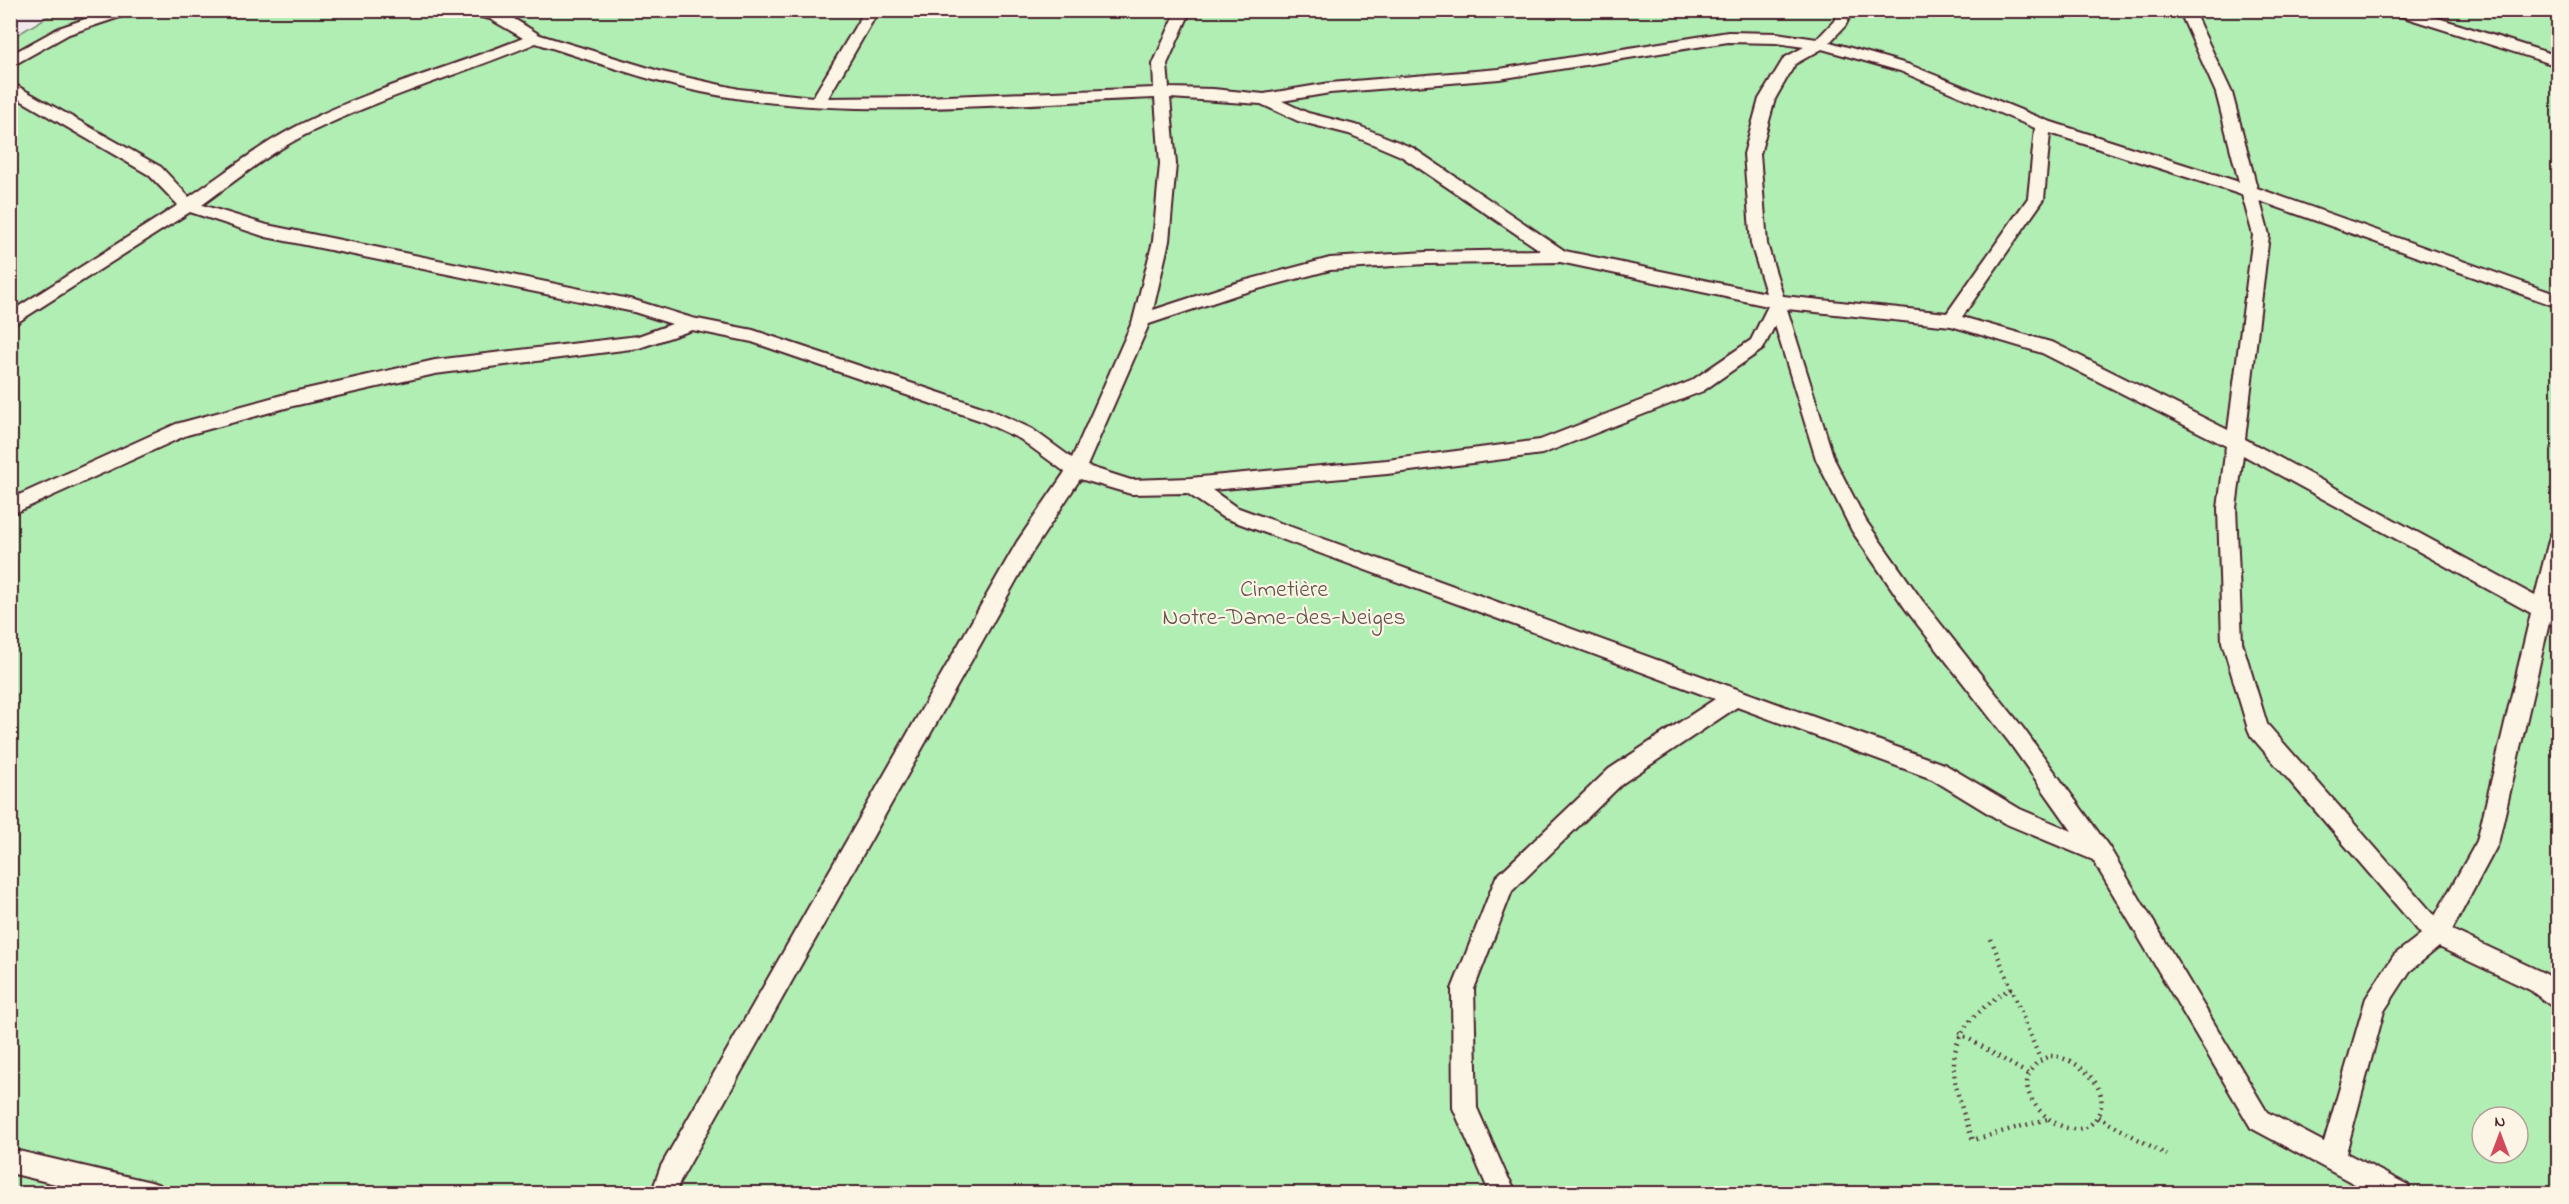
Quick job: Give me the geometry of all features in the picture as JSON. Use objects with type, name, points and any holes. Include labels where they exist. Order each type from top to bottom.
[{"type":"lane","points":[[10,62],[64,32],[127,10]]},
{"type":"lane","points":[[469,10],[494,13],[535,38],[660,76],[739,94],[817,103],[923,102],[1163,93],[1213,94],[1264,99],[1330,88],[1499,74],[1728,37],[1776,38],[1820,44],[1905,68],[2043,124],[2251,192],[2559,302]]},
{"type":"lane","points":[[817,103],[872,10]]},
{"type":"lane","points":[[663,1194],[676,1164],[1024,548],[1076,470],[1142,320],[1161,241],[1168,164],[1160,64],[1184,10]]},
{"type":"lane","points":[[1846,10],[1840,23],[1820,44],[1789,61],[1767,99],[1752,153],[1759,244],[1779,302],[1825,459],[1859,526],[1914,604],[2016,735],[2101,854],[2259,1120],[2399,1194]]},
{"type":"lane","points":[[2186,10],[2224,93],[2261,235],[2227,508],[2232,642],[2258,729],[2437,935],[2538,982],[2559,997]]},
{"type":"lane","points":[[2396,10],[2559,61]]},
{"type":"lane","points":[[10,321],[188,206],[274,146],[306,128],[376,97],[477,63],[535,38]]},
{"type":"lane","points":[[10,87],[155,171],[188,206],[266,231],[634,306],[692,324],[753,336],[985,416],[1026,434],[1076,470],[1131,487],[1190,485],[1386,467],[1542,447],[1697,386],[1757,344],[1779,302]]},
{"type":"lane","points":[[1264,99],[1303,117],[1354,130],[1407,152],[1560,256]]},
{"type":"lane","points":[[1951,320],[2036,199],[2043,124]]},
{"type":"lane","points":[[1142,320],[1236,289],[1330,264],[1426,258],[1560,256],[1779,302],[1951,320],[2048,348],[2237,442],[2549,614]]},
{"type":"lane","points":[[10,508],[182,429],[293,399],[435,367],[639,342],[692,324]]},
{"type":"lane","points":[[1190,485],[1229,512],[1939,772],[2012,816],[2101,854]]},
{"type":"lane","points":[[2332,1158],[2374,1006],[2402,963],[2437,935],[2487,844],[2549,614],[2559,540]]},
{"type":"lane","points":[[1506,1194],[1497,1183],[1465,1108],[1463,989],[1504,884],[1616,776],[1734,698]]},
{"type":"lane","points":[[10,1161],[151,1194]]},
{"type":"path","points":[[1991,939],[2040,1059]]},
{"type":"path","points":[[2012,988],[1977,1009],[1959,1033],[1954,1074],[1958,1102],[1973,1140],[2047,1119]]},
{"type":"path","points":[[1959,1033],[2028,1074]]},
{"type":"path","points":[[2051,1056],[2063,1057],[2075,1062],[2095,1081],[2100,1093],[2100,1106],[2098,1117],[2091,1124],[2069,1129],[2058,1126],[2047,1119],[2030,1097],[2026,1085],[2032,1066],[2040,1059],[2051,1056]]},
{"type":"path","points":[[2098,1117],[2167,1155]]},
{"type":"shaded area","points":[[11,10],[59,11],[11,39]]},
{"type":"green space","name":"Cimetière Notre-Dame-des-Neiges","points":[[59,10],[2558,11],[2558,1193],[11,1193],[10,39]]}]
